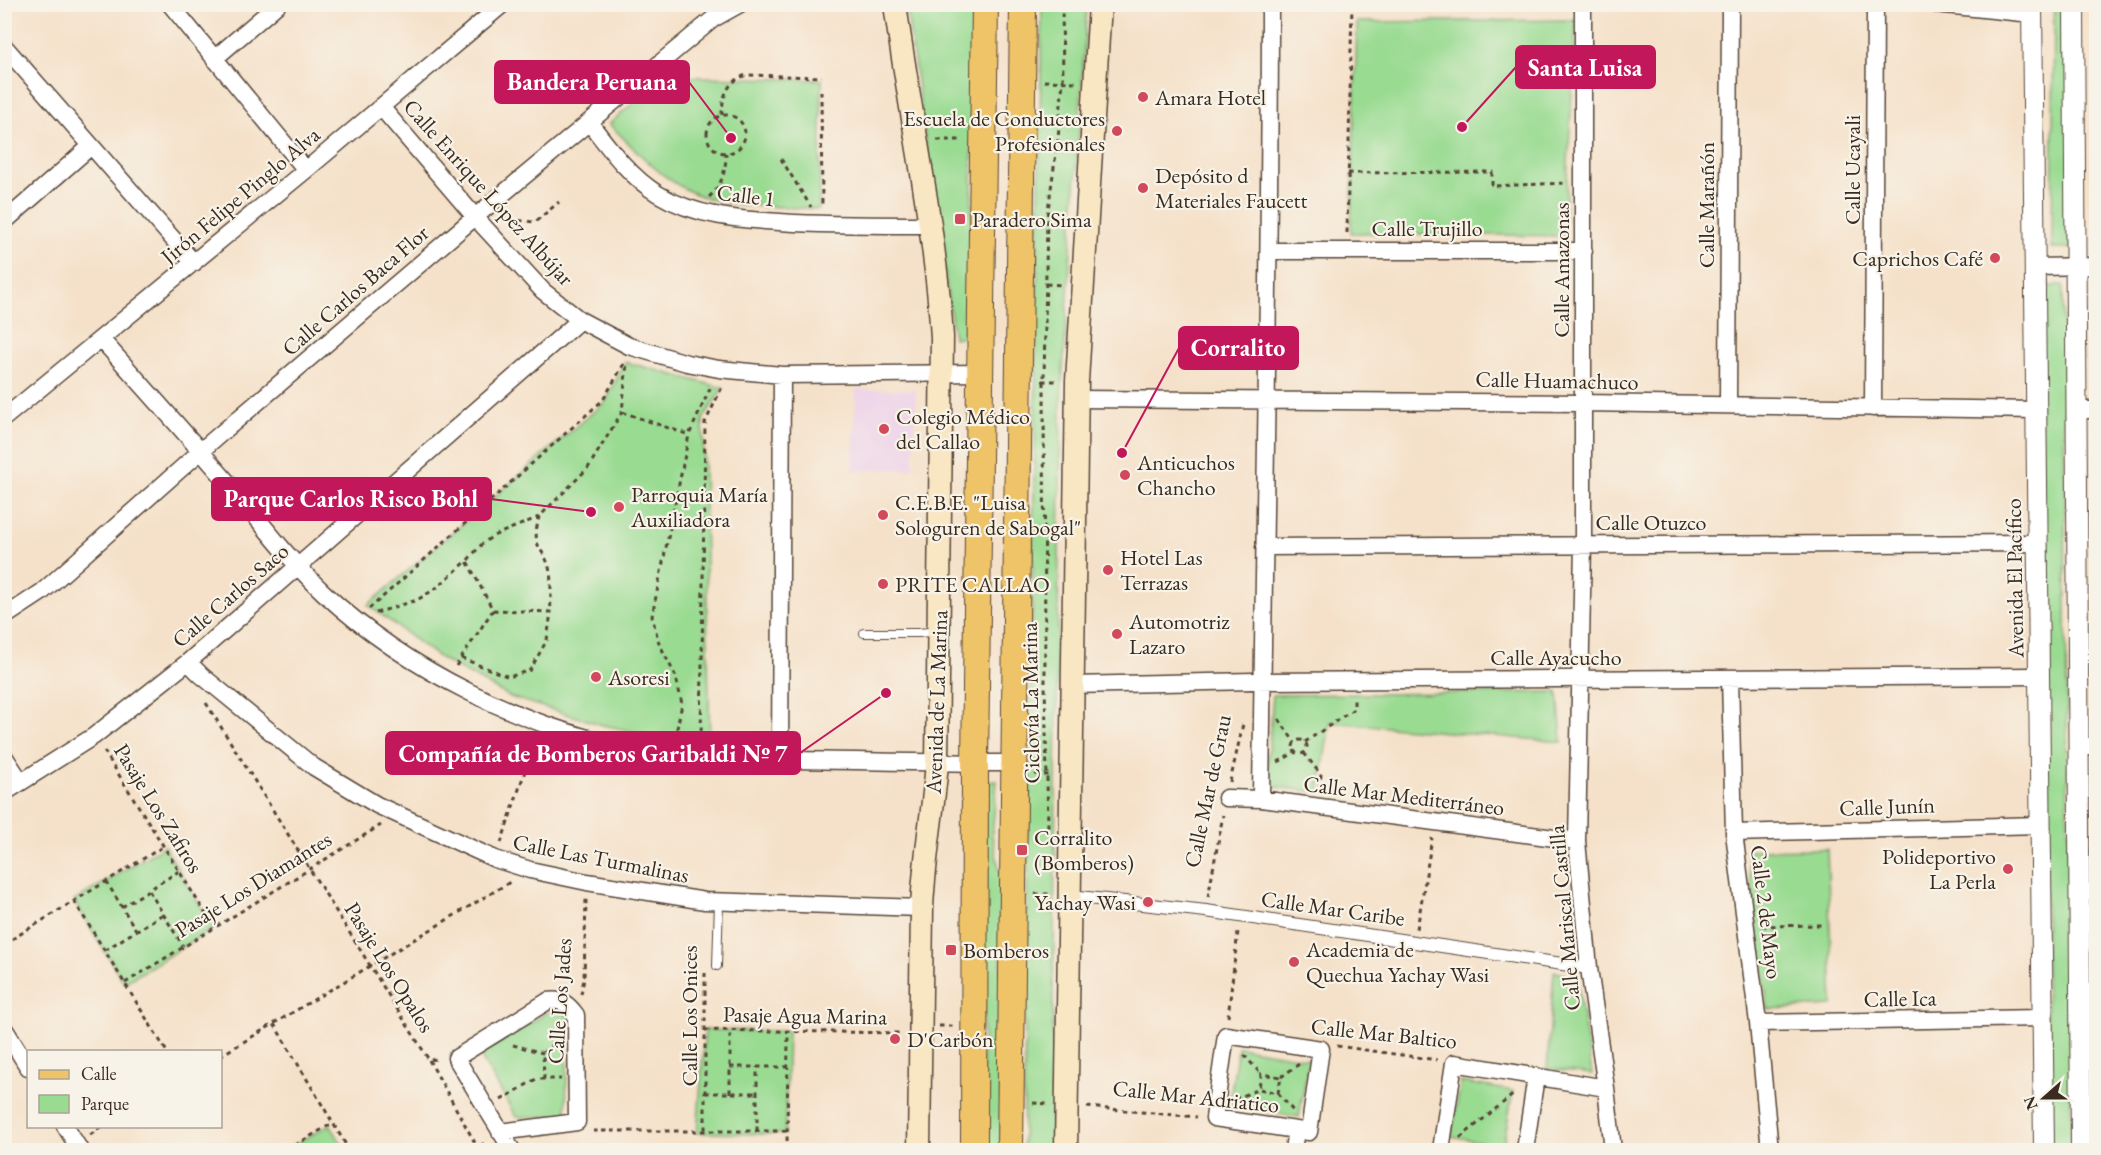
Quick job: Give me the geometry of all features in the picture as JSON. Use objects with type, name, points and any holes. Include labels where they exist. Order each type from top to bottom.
[{"type":"main road","name":"Avenida de La Marina","points":[[895,4],[938,280],[942,374],[937,763],[924,871],[922,909],[919,1150]]},
{"type":"main road","name":"Avenida de La Marina","points":[[974,1150],[975,763],[985,4]]},
{"type":"main road","points":[[1010,1150],[1013,768],[1032,382],[1022,81],[1023,4]]},
{"type":"main road","points":[[1066,1150],[1077,390],[1100,4]]},
{"type":"street","points":[[170,4],[306,170]]},
{"type":"street","points":[[214,59],[278,4]]},
{"type":"street","name":"Jirón Felipe Pinglo Alva","points":[[4,418],[194,263],[503,4]]},
{"type":"street","name":"Calle Carlos Baca Flor","points":[[4,617],[42,592],[201,451],[589,122],[713,19],[740,4]]},
{"type":"street","points":[[1261,799],[1265,400],[1270,251],[1270,4]]},
{"type":"street","name":"Calle Amazonas","points":[[1579,680],[1584,403],[1583,4]]},
{"type":"street","name":"Calle Marañón","points":[[1728,405],[1730,4]]},
{"type":"street","name":"Calle Ucayali","points":[[1873,408],[1875,4]]},
{"type":"street","points":[[1935,4],[2032,9]]},
{"type":"street","points":[[2074,4],[2076,410],[2088,746],[2088,892],[2081,1150]]},
{"type":"street","name":"Avenida El Pacífico","points":[[2032,9],[2044,1150]]},
{"type":"street","points":[[4,46],[194,263]]},
{"type":"street","name":"Calle Enrique López Albújar","points":[[381,107],[475,217],[543,291],[580,320],[629,346],[687,363],[725,370],[782,375],[981,373]]},
{"type":"street","name":"Calle 1","points":[[589,122],[633,174],[658,194],[692,209],[737,220],[822,224],[931,225]]},
{"type":"street","points":[[4,222],[91,146]]},
{"type":"street","name":"Calle Trujillo","points":[[1270,251],[1584,251]]},
{"type":"street","points":[[2035,267],[2097,266]]},
{"type":"street","name":"Calle Carlos Saco","points":[[4,793],[94,736],[188,662],[580,320]]},
{"type":"street","points":[[101,339],[322,591],[354,620],[387,645],[422,668],[447,680],[542,722],[573,733],[638,750],[701,757],[975,763],[1013,768]]},
{"type":"street","points":[[780,759],[782,375]]},
{"type":"street","name":"Calle Huamachuco","points":[[1077,390],[1265,400],[2037,410]]},
{"type":"street","points":[[2076,410],[2097,410]]},
{"type":"street","name":"Calle Otuzco","points":[[1264,547],[2038,543]]},
{"type":"street","name":"Calle Las Turmalinas","points":[[188,662],[314,767],[377,805],[495,859],[530,870],[587,882],[719,902],[922,909]]},
{"type":"street","name":"Calle Ayacucho","points":[[1073,685],[1355,680],[2039,676]]},
{"type":"street","name":"Calle 2 de Mayo","points":[[1730,678],[1734,833],[1758,1023],[1770,1150]]},
{"type":"street","name":"Calle Mariscal Castilla","points":[[1579,680],[1577,841],[1589,968],[1613,1150]]},
{"type":"street","points":[[4,756],[21,782]]},
{"type":"street","name":"Calle Mar Mediterráneo","points":[[1226,798],[1261,799],[1577,841]]},
{"type":"street","name":"Calle Junín","points":[[1734,833],[2041,825]]},
{"type":"street","name":"Calle Mar Caribe","points":[[1070,896],[1206,911],[1589,968]]},
{"type":"street","points":[[512,1150],[456,1058],[548,1001],[558,1000],[569,1006],[576,1015]]},
{"type":"street","name":"Calle Los Jades","points":[[576,1015],[577,1122]]},
{"type":"street","name":"Calle Ica","points":[[1758,1023],[2043,1018]]},
{"type":"street","points":[[4,1028],[27,1065]]},
{"type":"street","points":[[1215,1113],[1226,1035]]},
{"type":"street","name":"Calle Mar Baltico","points":[[1226,1035],[1321,1049]]},
{"type":"street","points":[[1293,1150],[1296,1130],[1310,1132],[1321,1049]]},
{"type":"street","points":[[1447,1147],[1454,1063]]},
{"type":"street","name":"Calle Mar Baltico","points":[[1454,1063],[1606,1088]]},
{"type":"street","points":[[1525,1150],[1536,1076]]},
{"type":"street","name":"Calle Mar Adriatico","points":[[1215,1113],[1296,1130]]},
{"type":"street","points":[[501,1132],[577,1122]]},
{"type":"street","points":[[66,1128],[80,1150]]},
{"type":"lane","points":[[864,633],[939,631]]},
{"type":"lane","points":[[717,966],[719,902]]},
{"type":"path","name":"Ciclovía La Marina","points":[[1048,834],[1045,684],[1032,382],[1047,217],[1058,140],[1063,81],[1062,4]]},
{"type":"path","points":[[1347,250],[1352,4]]},
{"type":"path","points":[[722,115],[724,95],[733,81],[740,77],[747,75],[822,77]]},
{"type":"path","points":[[1022,81],[1096,82]]},
{"type":"path","points":[[821,91],[822,224]]},
{"type":"path","points":[[722,115],[734,116],[745,129],[745,140],[738,150],[726,153],[711,146],[707,135],[708,129],[713,120],[722,115]]},
{"type":"path","points":[[917,140],[983,140]]},
{"type":"path","points":[[692,209],[712,194],[719,185],[726,166],[726,153]]},
{"type":"path","points":[[781,159],[822,224]]},
{"type":"path","points":[[1348,173],[1492,172],[1492,186],[1584,182]]},
{"type":"path","points":[[475,217],[535,222],[559,202]]},
{"type":"path","points":[[354,620],[417,600],[435,590],[493,536],[539,517],[588,468],[622,412],[628,357],[603,400],[369,609]]},
{"type":"path","points":[[675,755],[675,731],[682,704],[676,677],[659,643],[652,616],[689,435],[725,370]]},
{"type":"path","points":[[701,757],[705,423],[725,370]]},
{"type":"path","points":[[1032,382],[1077,390]]},
{"type":"path","points":[[622,412],[689,435]]},
{"type":"path","points":[[461,658],[510,677],[530,670],[547,640],[551,612],[550,572],[536,544],[535,534],[539,517]]},
{"type":"path","points":[[468,561],[493,610]]},
{"type":"path","points":[[493,610],[551,612]]},
{"type":"path","points":[[447,680],[493,610]]},
{"type":"path","name":"Pasaje Los Opalos","points":[[201,675],[197,690],[429,1060],[456,1058]]},
{"type":"path","points":[[1304,753],[1298,753],[1293,747],[1298,740],[1305,742],[1354,709],[1355,680]]},
{"type":"path","points":[[1016,682],[1073,685]]},
{"type":"path","points":[[495,859],[542,722]]},
{"type":"path","name":"Calle Mar de Grau","points":[[1206,911],[1226,798],[1243,724]]},
{"type":"path","name":"Pasaje Los Zafiros","points":[[94,736],[214,927]]},
{"type":"path","points":[[1304,753],[1307,747],[1305,742]]},
{"type":"path","points":[[1304,753],[1321,775],[1317,807]]},
{"type":"path","points":[[1013,768],[1047,774],[1072,775]]},
{"type":"path","name":"Pasaje Los Diamantes","points":[[125,983],[398,815]]},
{"type":"path","points":[[1414,942],[1435,822]]},
{"type":"path","points":[[4,944],[164,846]]},
{"type":"path","points":[[222,1055],[530,870]]},
{"type":"path","points":[[122,907],[179,871]]},
{"type":"path","points":[[106,881],[136,930]]},
{"type":"path","name":"Calle Los Jades","points":[[576,1015],[584,979],[587,882]]},
{"type":"path","points":[[148,891],[183,946]]},
{"type":"path","points":[[1012,892],[1070,896]]},
{"type":"path","points":[[74,901],[166,1050]]},
{"type":"path","points":[[105,950],[163,914]]},
{"type":"path","points":[[1226,1035],[1240,916]]},
{"type":"path","points":[[1746,926],[1823,925]]},
{"type":"path","name":"Calle Los Onices","points":[[705,972],[705,1130]]},
{"type":"path","points":[[274,1024],[349,1150]]},
{"type":"path","name":"Pasaje Agua Marina","points":[[705,1030],[909,1033],[922,1026],[975,1026]]},
{"type":"path","points":[[730,1031],[730,1093]]},
{"type":"path","points":[[787,1150],[788,1031]]},
{"type":"path","points":[[487,1109],[536,1079],[544,1079],[543,1053],[489,1038]]},
{"type":"path","name":"Calle Mar Baltico","points":[[1321,1049],[1337,1046],[1454,1063]]},
{"type":"path","points":[[429,1060],[479,1150]]},
{"type":"path","points":[[730,1067],[787,1067]]},
{"type":"path","points":[[757,1067],[757,1131]]},
{"type":"path","points":[[1215,1113],[1259,1089],[1278,1093],[1281,1077],[1261,1074],[1259,1089]]},
{"type":"path","points":[[1447,1147],[1536,1076]]},
{"type":"path","points":[[705,1093],[757,1093]]},
{"type":"path","name":"Calle Mar Adriatico","points":[[1092,1108],[1215,1113]]},
{"type":"path","points":[[577,1122],[579,1131],[787,1131]]},
{"type":"path","points":[[287,1150],[333,1123]]},
{"type":"shaded area","name":"Colegio Médico del Callao","points":[[856,389],[916,390],[913,469],[853,471]]},
{"type":"green space","points":[[906,5],[973,5],[971,335],[954,338]]},
{"type":"green space","points":[[1042,5],[1087,5],[1061,401],[1051,1150],[1023,1150]]},
{"type":"green space","points":[[2054,5],[2073,5],[2072,248],[2052,248]]},
{"type":"green space","points":[[1576,20],[1564,236],[1351,233],[1357,22]]},
{"type":"green space","points":[[665,76],[822,80],[819,209],[736,204],[705,197],[679,186],[637,152],[609,124]]},
{"type":"green space","points":[[2063,285],[2071,1150],[2048,1150],[2039,287]]},
{"type":"green space","points":[[625,362],[723,388],[703,419],[710,748],[603,725],[510,697],[440,658],[368,605],[606,401]]},
{"type":"green space","points":[[1558,692],[1562,742],[1330,722],[1319,792],[1266,786],[1273,695]]},
{"type":"green space","points":[[997,781],[992,836],[1001,877],[1001,1150],[982,1150],[985,782]]},
{"type":"green space","points":[[164,846],[214,928],[124,983],[74,901]]},
{"type":"green space","points":[[1827,849],[1833,1006],[1768,1009],[1747,850]]},
{"type":"green space","points":[[1554,971],[1577,979],[1592,1074],[1547,1069]]},
{"type":"green space","points":[[554,1008],[568,1015],[566,1116],[516,1117],[480,1055]]},
{"type":"green space","points":[[705,1030],[788,1031],[785,1134],[697,1133]]},
{"type":"green space","points":[[1238,1047],[1309,1059],[1299,1117],[1229,1105]]},
{"type":"green space","points":[[1461,1082],[1513,1091],[1503,1146],[1451,1136]]},
{"type":"green space","points":[[330,1124],[345,1150],[285,1150]]},
{"type":"place","name":"Amara Hotel","points":[[1143,97]]},
{"type":"place","name":"Santa Luisa","points":[[1462,127]]},
{"type":"place","name":"Escuela de Conductores Profesionales","points":[[1117,131]]},
{"type":"place","name":"Bandera Peruana","points":[[731,138]]},
{"type":"place","name":"Depósito d Materiales Faucett","points":[[1143,188]]},
{"type":"place","name":"Paradero Sima","points":[[960,219]]},
{"type":"place","name":"Caprichos Café","points":[[1995,258]]},
{"type":"place","name":"Colegio Médico del Callao","points":[[884,429]]},
{"type":"place","name":"Corralito","points":[[1122,453]]},
{"type":"place","name":"Anticuchos Chancho","points":[[1125,475]]},
{"type":"place","name":"Parroquia María Auxiliadora","points":[[619,507]]},
{"type":"place","name":"Parque Carlos Risco Bohl","points":[[591,512]]},
{"type":"place","name":"C.E.B.E. \"Luisa Sologuren de Sabogal\"","points":[[883,515]]},
{"type":"place","name":"Hotel Las Terrazas","points":[[1108,570]]},
{"type":"place","name":"PRITE CALLAO","points":[[883,584]]},
{"type":"place","name":"Automotriz Lazaro","points":[[1117,634]]},
{"type":"place","name":"Asoresi","points":[[596,677]]},
{"type":"place","name":"Compañía de Bomberos Garibaldi Nº 7","points":[[886,693]]},
{"type":"place","name":"Corralito (Bomberos)","points":[[1022,850]]},
{"type":"place","name":"Polideportivo La Perla","points":[[2008,869]]},
{"type":"place","name":"Yachay Wasi","points":[[1148,902]]},
{"type":"place","name":"Bomberos","points":[[951,950]]},
{"type":"place","name":"Academia de Quechua Yachay Wasi","points":[[1294,962]]},
{"type":"place","name":"D'Carbón","points":[[895,1039]]}]
